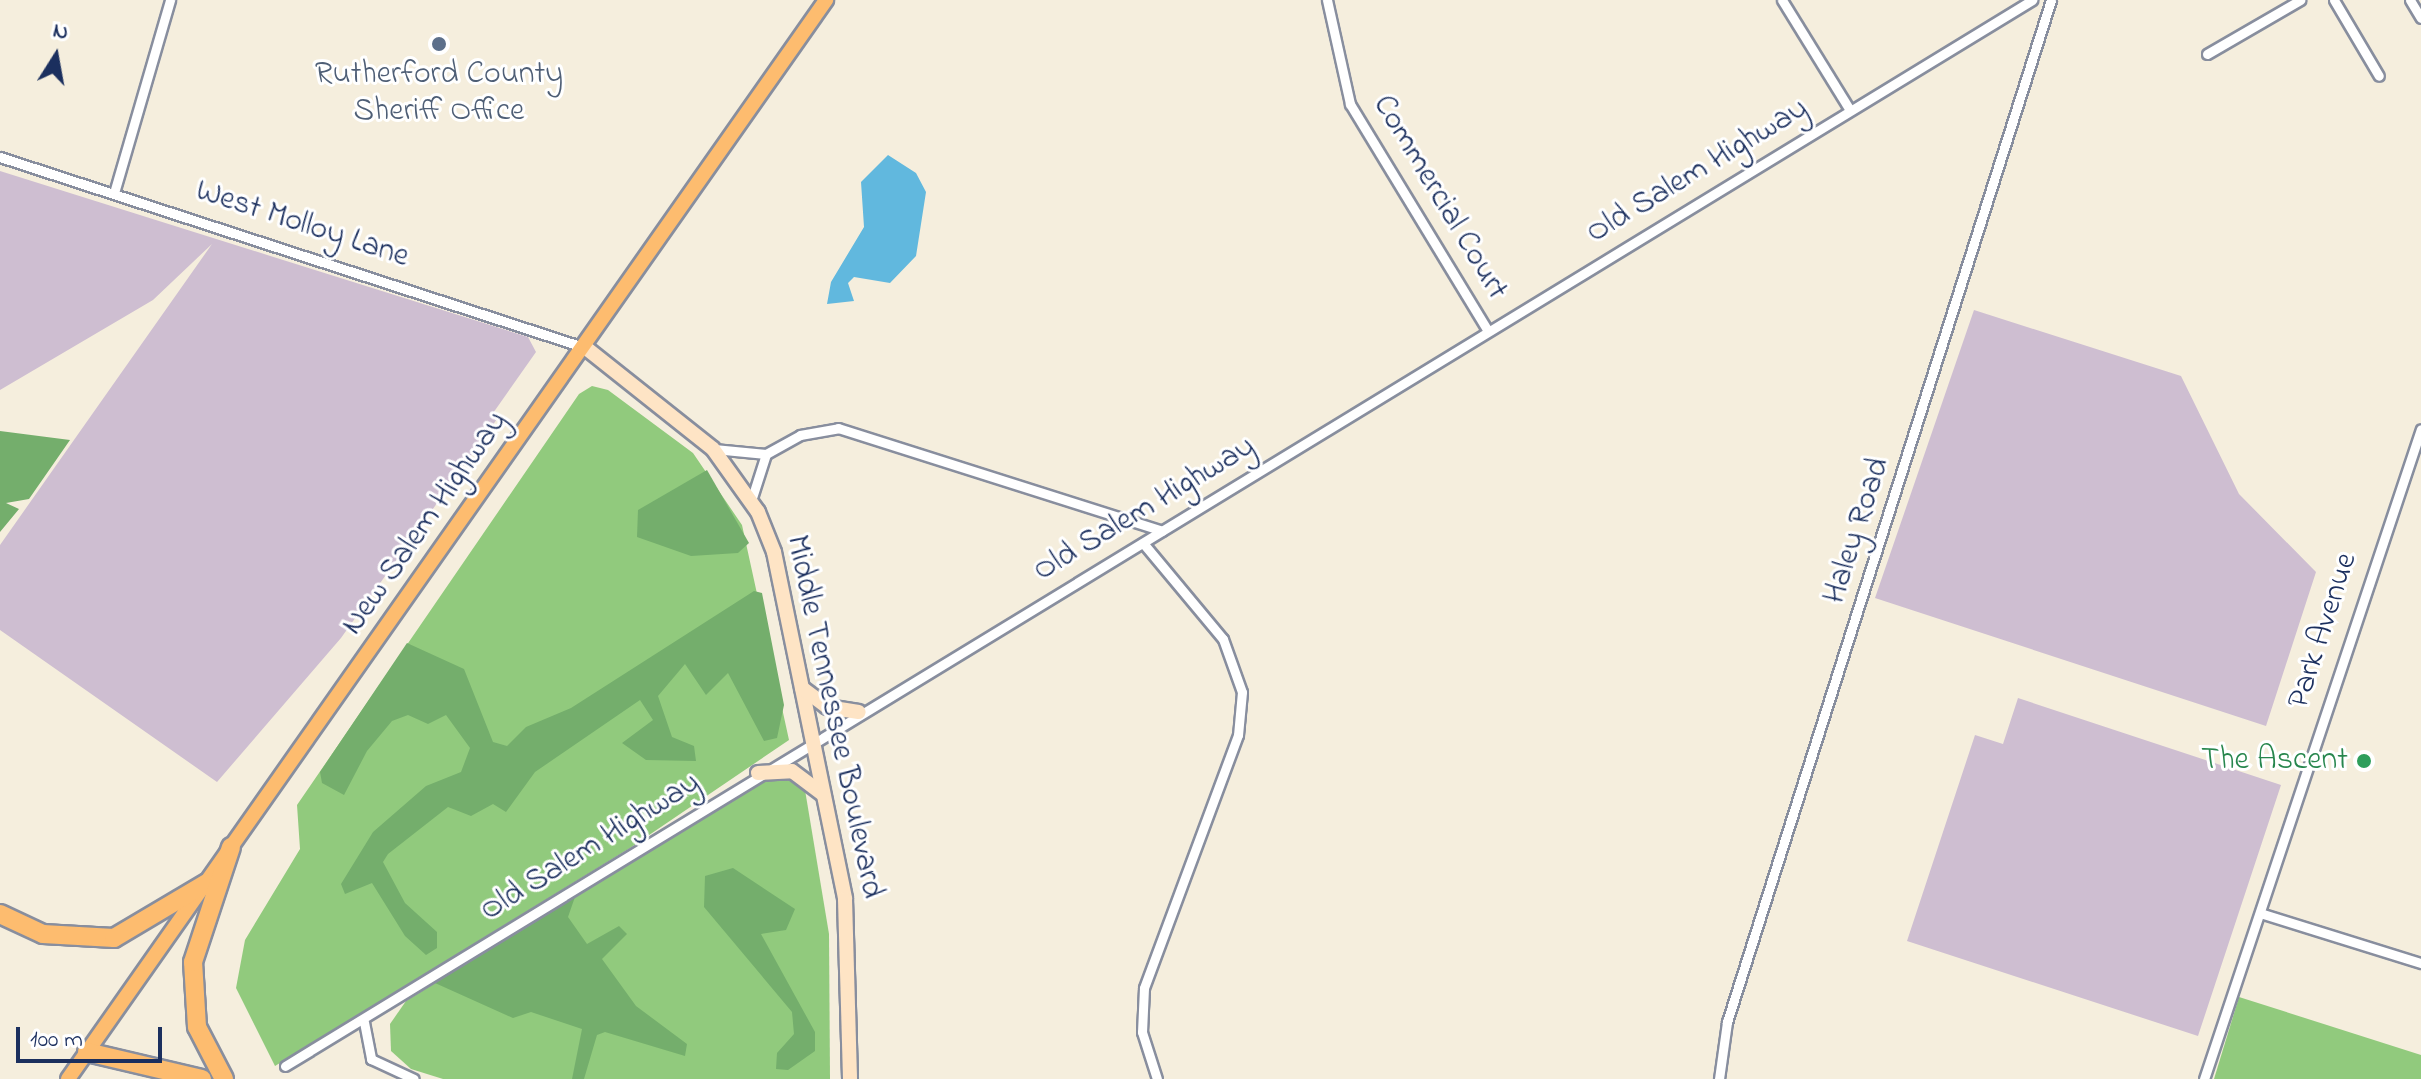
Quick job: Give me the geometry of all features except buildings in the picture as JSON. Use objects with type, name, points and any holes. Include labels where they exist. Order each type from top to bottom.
[{"type":"highway","points":[[224,1079],[197,1027],[193,962],[231,847]]},
{"type":"highway","points":[[0,914],[43,934],[114,938],[205,884]]},
{"type":"highway","points":[[87,1052],[202,1079]]},
{"type":"main road","name":"New Salem Highway","points":[[68,1079],[586,348],[826,0]]},
{"type":"main road","name":"Middle Tennessee Boulevard","points":[[586,348],[713,449],[751,501],[774,552],[849,937],[850,1079]]},
{"type":"main road","points":[[802,688],[827,707],[859,712]]},
{"type":"main road","points":[[758,773],[792,771],[823,794]]},
{"type":"street","points":[[114,193],[170,0]]},
{"type":"street","name":"Commercial Court","points":[[1327,0],[1350,104],[1487,329]]},
{"type":"street","points":[[1782,0],[1850,110]]},
{"type":"street","name":"Old Salem Highway","points":[[285,1066],[364,1022],[812,740],[1143,543],[1487,329],[2032,0]]},
{"type":"street","name":"Haley Road","points":[[1719,1079],[1727,1022],[2051,0]]},
{"type":"street","points":[[2207,54],[2300,0]]},
{"type":"street","points":[[2334,0],[2379,76]]},
{"type":"street","points":[[2410,0],[2421,18]]},
{"type":"street","name":"West Molloy Lane","points":[[0,157],[586,348]]},
{"type":"street","points":[[713,449],[766,454],[800,435],[838,428],[1162,531]]},
{"type":"street","name":"Park Avenue","points":[[2204,1079],[2421,429]]},
{"type":"street","points":[[751,501],[766,454]]},
{"type":"street","points":[[1143,543],[1223,639],[1242,692],[1238,735],[1144,988],[1142,1032],[1157,1079]]},
{"type":"street","points":[[2260,913],[2421,963]]},
{"type":"street","points":[[364,1022],[371,1059],[414,1079]]},
{"type":"shaded area","points":[[0,171],[528,337],[536,352],[491,416],[497,419],[341,638],[217,782],[0,630],[0,545],[212,244],[153,300],[0,390]]},
{"type":"shaded area","points":[[1974,310],[2181,376],[2239,494],[2316,572],[2266,726],[1875,598]]},
{"type":"shaded area","points":[[2018,698],[2281,785],[2198,1036],[1907,941],[1975,735],[2003,744]]},
{"type":"green space","points":[[592,386],[608,390],[693,453],[742,525],[789,740],[630,848],[275,1066],[236,988],[245,940],[300,849],[297,805],[579,394]]},
{"type":"green space","points":[[0,431],[70,440],[29,499],[6,503],[19,509],[0,532]]},
{"type":"green space","points":[[707,470],[749,543],[738,553],[691,556],[637,537],[638,510]]},
{"type":"green space","points":[[754,591],[762,593],[784,705],[777,738],[764,741],[728,673],[706,695],[685,664],[658,696],[672,737],[694,746],[696,761],[646,760],[622,743],[653,720],[640,700],[535,772],[506,812],[493,804],[471,816],[448,807],[388,854],[383,862],[405,903],[437,932],[437,948],[426,955],[405,936],[372,883],[345,894],[341,884],[373,832],[426,786],[461,772],[470,748],[446,715],[428,724],[408,715],[392,721],[367,751],[344,795],[322,783],[320,772],[407,643],[464,669],[493,742],[507,746],[526,727],[571,708]]},
{"type":"green space","points":[[770,775],[785,775],[805,790],[829,934],[830,1079],[443,1079],[411,1069],[391,1051],[390,1024],[406,1001]]},
{"type":"green space","points":[[733,868],[795,909],[786,930],[761,934],[815,1032],[815,1051],[788,1070],[776,1069],[777,1053],[794,1034],[792,1012],[704,907],[705,876]]},
{"type":"green space","points":[[576,894],[568,917],[587,944],[619,926],[627,934],[602,959],[636,1006],[687,1044],[685,1056],[605,1032],[597,1035],[584,1079],[572,1079],[582,1029],[531,1012],[513,1018],[435,983]]},
{"type":"green space","points":[[2239,997],[2421,1055],[2421,1079],[2214,1079]]},
{"type":"water","points":[[888,155],[916,173],[926,192],[916,256],[890,283],[854,277],[848,283],[854,301],[827,304],[831,282],[864,227],[861,182]]},
{"type":"place","name":"Rutherford County Sheriff Office","points":[[439,44]]},
{"type":"place","name":"The Ascent","points":[[2364,761]]}]
